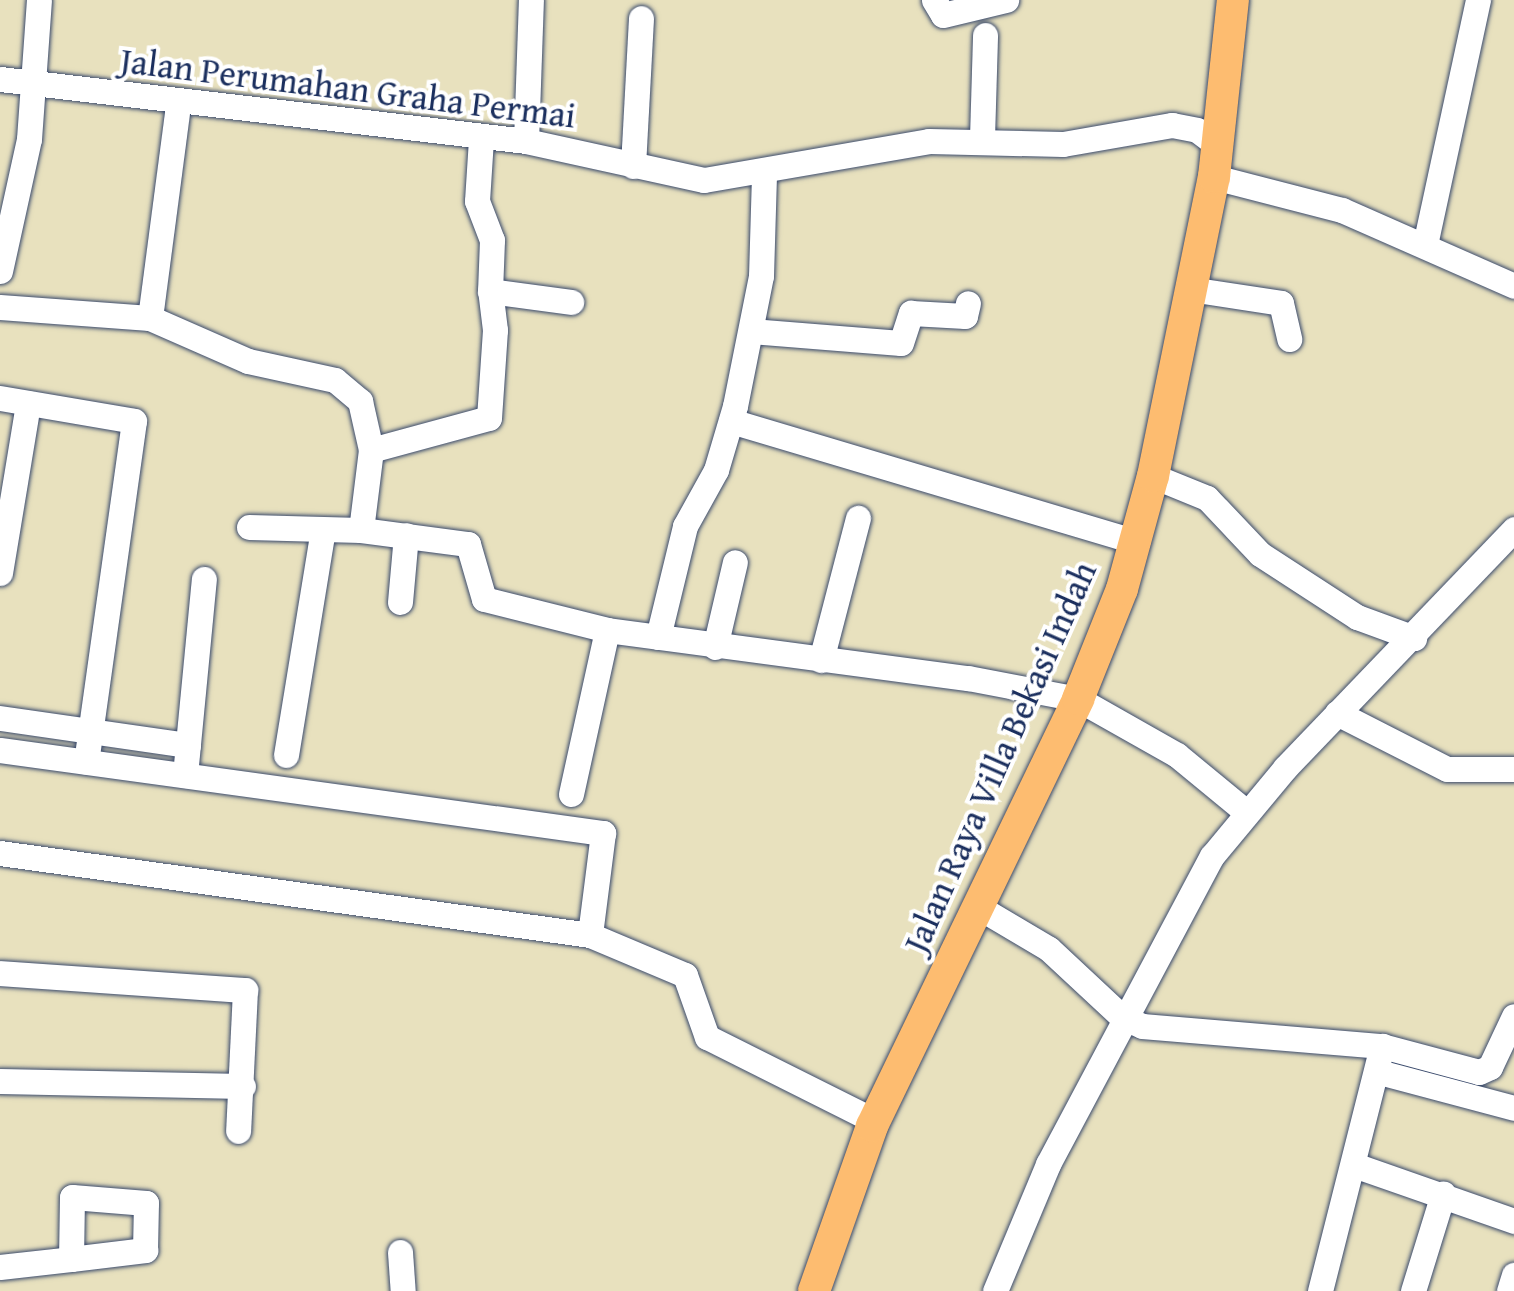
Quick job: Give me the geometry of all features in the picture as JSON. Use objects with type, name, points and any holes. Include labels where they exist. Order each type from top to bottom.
[{"type":"main road","name":"Jalan Raya Villa Bekasi Indah","points":[[814,1291],[875,1121],[1078,699],[1136,542],[1214,177],[1213,142],[1234,0]]},
{"type":"street","points":[[0,271],[34,85],[39,0]]},
{"type":"street","points":[[526,141],[531,0]]},
{"type":"street","points":[[934,0],[943,15],[1006,0]]},
{"type":"street","points":[[1426,245],[1478,0]]},
{"type":"street","points":[[633,166],[640,18]]},
{"type":"street","points":[[982,138],[985,35]]},
{"type":"street","name":"Jalan Perumahan Graha Permai","points":[[0,79],[178,104],[526,141],[704,180],[764,173],[904,144],[982,138],[1063,144],[1172,125],[1213,142]]},
{"type":"street","points":[[150,318],[178,104]]},
{"type":"street","points":[[371,450],[489,418],[495,330],[490,291],[492,240],[477,201],[481,138]]},
{"type":"street","points":[[658,637],[685,526],[716,470],[731,422],[751,330],[764,173]]},
{"type":"street","points":[[1214,177],[1342,210],[1514,286]]},
{"type":"street","points":[[1190,288],[1281,303],[1289,339]]},
{"type":"street","points":[[490,291],[570,302]]},
{"type":"street","points":[[751,330],[901,343],[914,312],[965,316],[968,303]]},
{"type":"street","points":[[0,307],[150,318],[248,361],[352,390],[367,418],[371,450],[361,530]]},
{"type":"street","points":[[0,398],[134,421],[86,762]]},
{"type":"street","points":[[1,579],[28,403]]},
{"type":"street","points":[[731,422],[1136,542]]},
{"type":"street","points":[[1153,476],[1207,498],[1260,554],[1358,617],[1414,638]]},
{"type":"street","points":[[820,660],[858,518]]},
{"type":"street","points":[[249,527],[361,530],[468,544],[484,599],[607,630],[1078,699],[1177,755],[1245,812]]},
{"type":"street","points":[[995,1291],[1048,1164],[1122,1017],[1212,856],[1245,812],[1414,638],[1514,528]]},
{"type":"street","points":[[286,755],[323,530]]},
{"type":"street","points":[[400,602],[406,534]]},
{"type":"street","points":[[715,647],[735,562]]},
{"type":"street","points":[[185,775],[204,579]]},
{"type":"street","points":[[571,794],[607,630]]},
{"type":"street","points":[[1337,713],[1447,770],[1514,769]]},
{"type":"street","points":[[0,718],[188,744]]},
{"type":"street","points":[[0,750],[603,833],[590,934]]},
{"type":"street","points":[[0,853],[590,934],[685,975],[708,1037],[875,1121]]},
{"type":"street","points":[[980,908],[1061,958],[1122,1017],[1161,1029],[1484,1072],[1514,1016]]},
{"type":"street","points":[[0,973],[245,990],[238,1131]]},
{"type":"street","points":[[1381,1059],[1514,1108]]},
{"type":"street","points":[[1320,1291],[1381,1059]]},
{"type":"street","points":[[0,1081],[242,1086]]},
{"type":"street","points":[[1354,1165],[1514,1221]]},
{"type":"street","points":[[1414,1291],[1443,1194]]},
{"type":"street","points":[[400,1252],[402,1291]]},
{"type":"street","points":[[0,1266],[71,1259]]},
{"type":"street","points":[[1510,1291],[1514,1274]]}]
